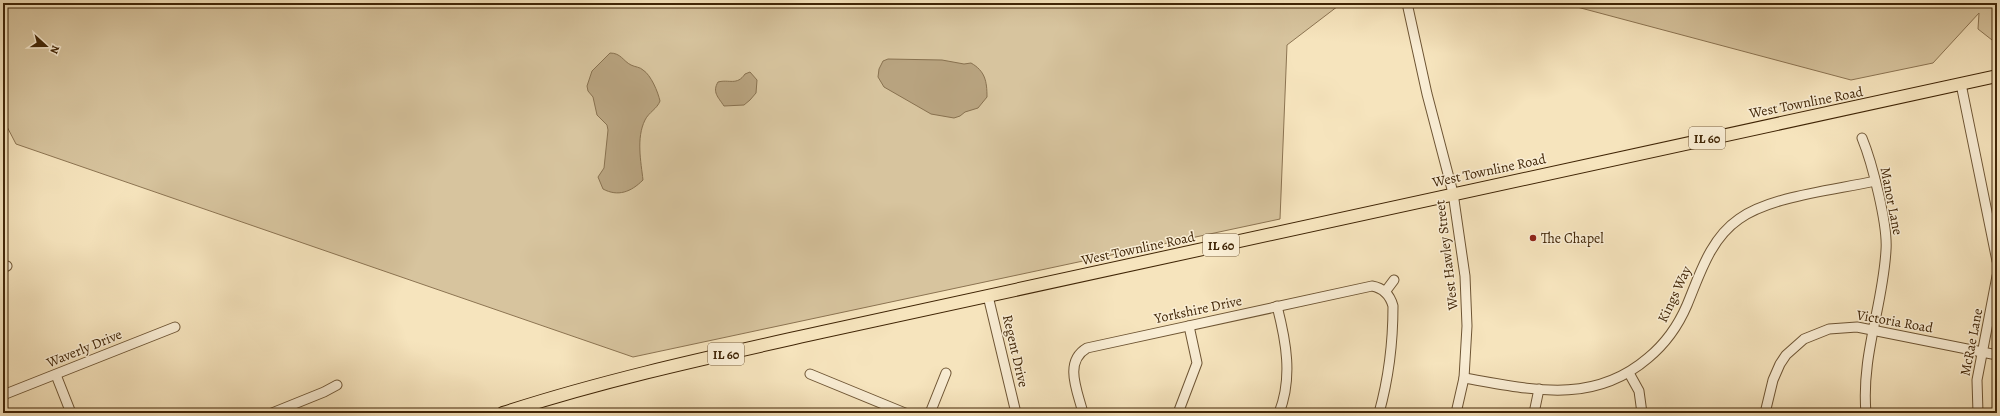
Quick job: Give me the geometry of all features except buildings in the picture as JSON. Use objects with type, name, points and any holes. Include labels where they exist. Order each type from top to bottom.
[{"type":"main road","name":"West Townline Road","points":[[988,296],[1453,193],[1997,76]]},
{"type":"main road","name":"IL 60","points":[[503,413],[576,391],[668,367],[988,296]]},
{"type":"street","name":"West Hawley Street","points":[[1407,3],[1427,94],[1453,193],[1467,297],[1464,378],[1456,413]]},
{"type":"street","points":[[1961,84],[1997,261]]},
{"type":"street","name":"Manor Lane","points":[[1862,138],[1868,151],[1875,181],[1886,233],[1887,250],[1872,330],[1865,381],[1866,413]]},
{"type":"street","name":"Kings Way","points":[[1464,378],[1539,390],[1566,391],[1581,390],[1609,382],[1629,373],[1658,350],[1668,339],[1682,318],[1710,251],[1719,237],[1738,220],[1752,210],[1772,202],[1875,181]]},
{"type":"street","name":"McRae Lane","points":[[1978,413],[1977,380],[1997,276]]},
{"type":"street","points":[[1379,413],[1388,377],[1393,337],[1393,306],[1391,300],[1385,292],[1394,280]]},
{"type":"street","name":"Yorkshire Drive","points":[[1083,413],[1073,365],[1081,352],[1098,345],[1366,286],[1377,287],[1385,292]]},
{"type":"street","name":"Regent Drive","points":[[988,296],[1016,413]]},
{"type":"street","points":[[1277,306],[1287,351],[1288,366],[1285,394],[1279,413]]},
{"type":"street","points":[[1178,413],[1197,363],[1189,326]]},
{"type":"street","name":"Waverly Drive","points":[[3,395],[175,327]]},
{"type":"street","name":"Victoria Road","points":[[1766,413],[1773,380],[1780,364],[1786,355],[1804,339],[1816,333],[1841,327],[1872,330],[1997,355]]},
{"type":"street","points":[[930,413],[946,373]]},
{"type":"street","points":[[1629,373],[1639,391],[1642,413]]},
{"type":"street","points":[[810,374],[905,413]]},
{"type":"street","points":[[56,375],[71,413]]},
{"type":"street","points":[[272,413],[324,392],[337,385]]},
{"type":"street","points":[[1534,413],[1539,390]]},
{"type":"shaded area","points":[[3,3],[1342,3],[1287,45],[1280,219],[633,357],[16,144],[3,119]]},
{"type":"shaded area","points":[[1562,3],[1997,3],[1997,41],[1992,40],[1978,29],[1979,13],[1933,63],[1851,80]]},
{"type":"shaded area","points":[[610,53],[617,54],[628,63],[646,72],[654,84],[660,101],[645,120],[642,127],[640,158],[643,180],[634,188],[619,193],[614,193],[603,189],[598,177],[604,168],[608,130],[607,125],[597,115],[593,97],[588,91],[587,86],[592,71]]},
{"type":"shaded area","points":[[888,59],[942,60],[964,64],[971,63],[979,69],[986,81],[987,97],[978,108],[965,112],[954,118],[931,114],[884,87],[878,77],[879,69],[883,61]]},
{"type":"shaded area","points":[[750,72],[757,80],[756,93],[744,105],[724,106],[716,92],[718,82],[736,81]]},
{"type":"place","name":"The Chapel","points":[[1533,238]]}]
